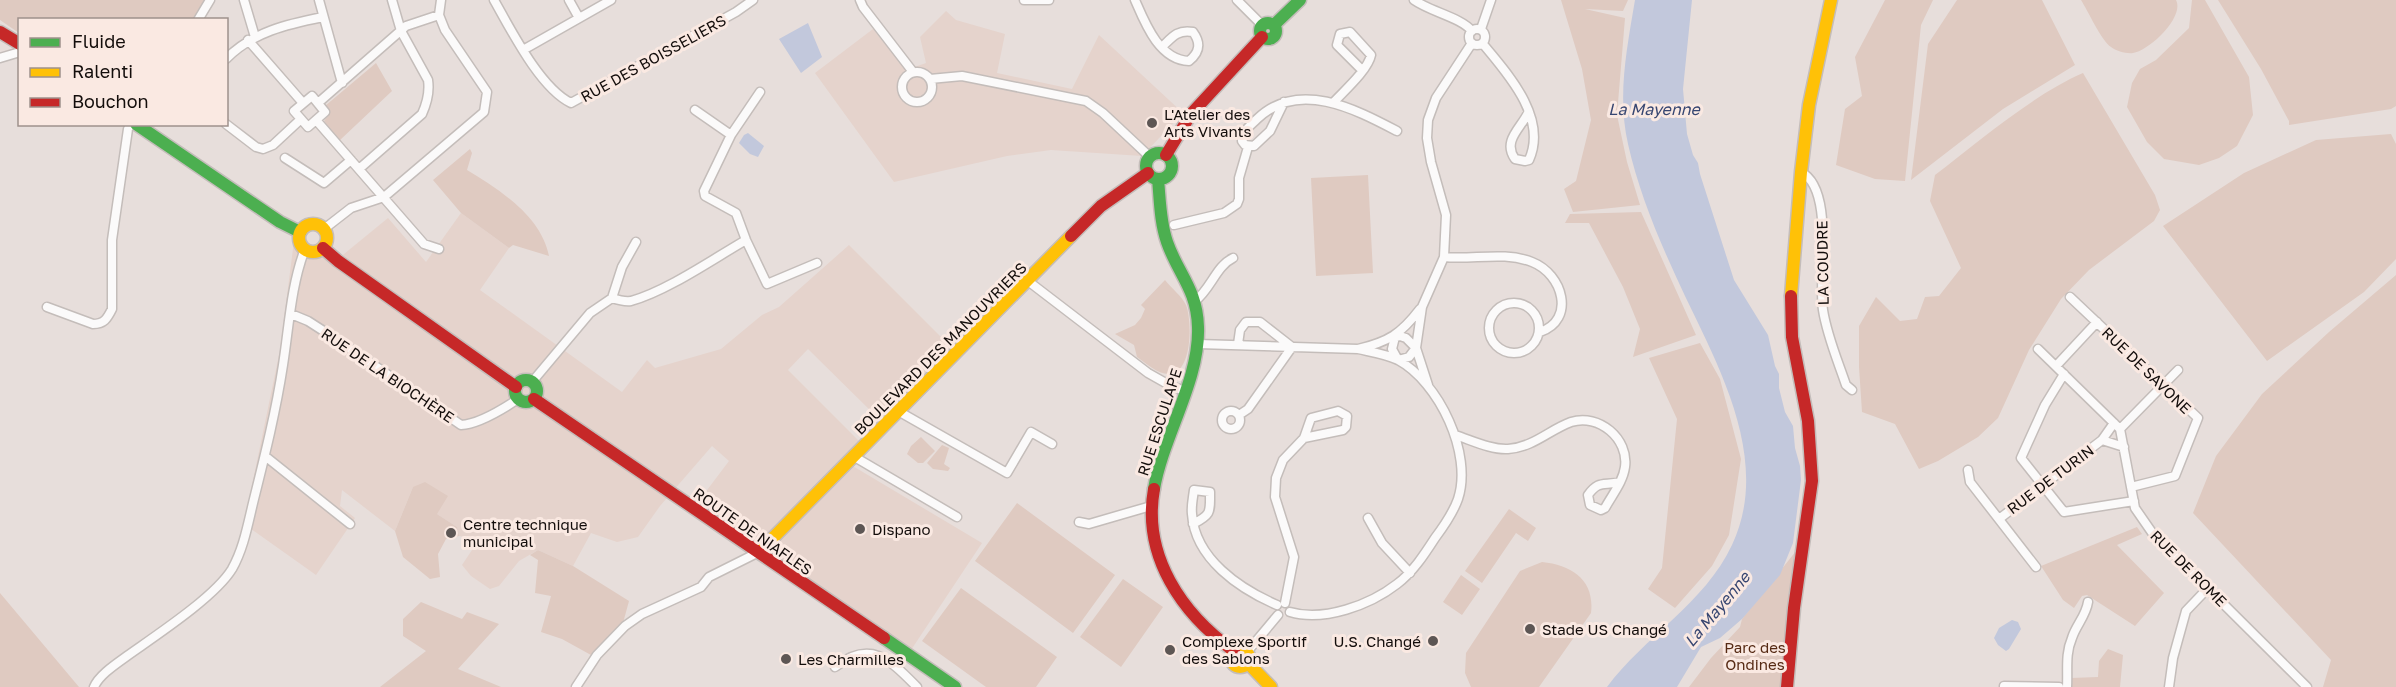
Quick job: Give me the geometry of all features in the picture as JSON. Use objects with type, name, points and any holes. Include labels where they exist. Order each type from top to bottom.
[{"type":"street","points":[[199,18],[210,0]]},
{"type":"street","points":[[244,0],[251,38],[303,103]]},
{"type":"street","points":[[319,0],[342,83]]},
{"type":"street","points":[[359,169],[422,114],[427,103],[428,80],[401,31],[392,0]]},
{"type":"street","points":[[324,229],[351,208],[384,197],[484,112],[487,92],[445,30],[439,15],[441,0]]},
{"type":"street","name":"RUE DES BOISSELIERS","points":[[494,0],[523,51],[561,98],[572,104],[736,12],[753,0]]},
{"type":"street","points":[[569,0],[579,18]]},
{"type":"street","points":[[523,51],[611,0]]},
{"type":"street","points":[[860,0],[913,72],[922,73],[930,79],[932,89],[928,98],[919,102],[909,100],[903,93],[902,83],[913,72]]},
{"type":"street","points":[[1024,0],[1049,0]]},
{"type":"street","points":[[1135,0],[1152,35],[1162,47],[1170,56],[1189,61],[1196,56],[1199,47],[1198,39],[1193,32],[1186,31],[1180,31],[1162,47]]},
{"type":"street","points":[[1238,0],[1266,29]]},
{"type":"street","points":[[1166,155],[1191,114],[1266,29],[1300,0]]},
{"type":"street","points":[[1414,0],[1486,36],[1483,44]]},
{"type":"street","points":[[1472,44],[1469,39],[1491,0]]},
{"type":"street","points":[[1787,687],[1794,608],[1812,481],[1808,421],[1792,337],[1791,302],[1801,172],[1809,105],[1831,0]]},
{"type":"street","points":[[318,104],[406,26],[439,15]]},
{"type":"street","points":[[228,57],[251,38],[323,17]]},
{"type":"street","points":[[1334,103],[1362,70],[1371,55],[1350,32],[1345,31],[1340,34],[1337,45],[1362,70]]},
{"type":"street","points":[[0,32],[18,43]]},
{"type":"street","points":[[1472,44],[1483,44]]},
{"type":"street","points":[[1198,344],[1358,350],[1398,360],[1409,357],[1416,348],[1422,307],[1444,257],[1446,215],[1431,162],[1427,138],[1428,120],[1436,98],[1472,44]]},
{"type":"street","points":[[1483,44],[1526,102],[1535,138],[1529,160],[1525,161],[1515,159],[1510,148],[1513,133],[1528,113]]},
{"type":"street","points":[[0,58],[18,53]]},
{"type":"street","points":[[930,79],[962,76],[1086,101],[1103,113],[1150,157]]},
{"type":"street","points":[[760,93],[731,135],[704,191],[705,196],[736,213],[767,284],[817,263]]},
{"type":"street","points":[[312,96],[318,104],[325,112],[308,127],[294,111],[312,96]]},
{"type":"street","points":[[1248,147],[1242,141],[1244,133],[1265,112],[1284,102],[1298,99],[1334,103],[1356,110],[1397,131]]},
{"type":"street","points":[[1248,147],[1254,146],[1270,131],[1284,102]]},
{"type":"street","points":[[695,110],[731,135]]},
{"type":"street","points":[[228,126],[256,147],[263,149],[273,145],[300,119]]},
{"type":"street","points":[[316,120],[424,244],[439,249]]},
{"type":"street","points":[[47,308],[93,324],[100,324],[108,318],[112,309],[112,240],[130,126]]},
{"type":"street","points":[[139,126],[280,222],[300,232]]},
{"type":"street","points":[[1174,225],[1224,213],[1237,204],[1239,178],[1248,147]]},
{"type":"street","points":[[1157,153],[1166,155],[1172,162],[1172,170],[1167,177],[1153,176],[1146,165],[1150,157],[1157,153]]},
{"type":"street","points":[[285,158],[324,183],[351,160]]},
{"type":"street","name":"LA COUDRE","points":[[1801,172],[1814,183],[1819,194],[1823,309],[1829,338],[1846,385],[1852,390]]},
{"type":"street","name":"BOULEVARD DES MANOUVRIERS","points":[[759,552],[1101,206],[1153,176]]},
{"type":"street","name":"RUE ESCULAPE","points":[[1153,176],[1168,244],[1190,286],[1195,301],[1198,344],[1185,391],[1155,477],[1151,506],[1155,545],[1167,578],[1197,622],[1220,643],[1234,651],[1231,657],[1235,665],[1243,667],[1247,658]]},
{"type":"street","points":[[300,232],[311,224],[324,229]]},
{"type":"street","points":[[304,249],[316,252],[322,248],[327,241],[324,229]]},
{"type":"street","points":[[93,687],[95,682],[119,662],[222,582],[232,568],[242,545],[265,456],[297,270],[304,249],[300,241],[300,232]]},
{"type":"street","points":[[612,298],[629,301],[665,286],[746,240]]},
{"type":"street","points":[[532,382],[590,313],[612,298],[622,267],[636,242]]},
{"type":"street","points":[[322,248],[517,393],[524,402],[534,399],[538,390],[532,382],[523,380],[517,393]]},
{"type":"street","points":[[1444,257],[1516,257],[1546,269],[1558,283],[1562,303],[1556,323],[1551,328],[1540,332]]},
{"type":"street","points":[[1195,301],[1205,294],[1225,262],[1233,258]]},
{"type":"street","points":[[1028,281],[1148,373],[1185,391]]},
{"type":"street","name":"RUE DE SAVONE","points":[[2070,297],[2198,418],[2175,476],[2131,487]]},
{"type":"street","points":[[1521,303],[1536,314],[1540,332],[1537,341],[1522,352],[1504,351],[1491,338],[1490,320],[1495,311],[1502,306],[1521,303]]},
{"type":"street","points":[[1358,350],[1378,345],[1395,337],[1422,307]]},
{"type":"street","name":"RUE DE LA BIOCHÈRE","points":[[291,314],[326,333],[461,425],[473,422],[507,406],[517,393]]},
{"type":"street","points":[[1238,344],[1240,330],[1246,322],[1260,322],[1270,327],[1292,347]]},
{"type":"street","points":[[2056,366],[2097,322]]},
{"type":"street","points":[[1270,327],[1272,333],[1270,345]]},
{"type":"street","points":[[1290,612],[1300,615],[1347,610],[1379,596],[1410,573],[1444,526],[1459,497],[1461,472],[1455,435],[1447,416],[1429,387],[1416,348],[1406,338],[1395,337]]},
{"type":"street","points":[[1395,337],[1392,348],[1398,360],[1429,387]]},
{"type":"street","points":[[1239,415],[1248,409],[1292,347]]},
{"type":"street","points":[[2038,349],[2117,426]]},
{"type":"street","name":"RUE DE TURIN","points":[[1999,519],[2102,440],[2178,370]]},
{"type":"street","points":[[2064,374],[2044,405],[2021,458],[2064,512],[2134,501]]},
{"type":"street","name":"ROUTE DE NIAFLES","points":[[534,399],[955,687]]},
{"type":"street","points":[[898,411],[1006,473],[1031,432],[1052,444]]},
{"type":"street","points":[[1271,687],[1247,658],[1278,615],[1276,611],[1281,604],[1294,557],[1275,497],[1276,478],[1283,460],[1304,438],[1311,418],[1338,411],[1347,416],[1346,427],[1343,430],[1304,438]]},
{"type":"street","points":[[1455,435],[1492,447],[1510,449],[1545,437],[1571,422],[1593,423],[1614,434],[1621,442],[1626,464],[1620,482]]},
{"type":"street","name":"RUE DE ROME","points":[[2117,426],[2124,447],[2135,508],[2153,534],[2307,687]]},
{"type":"street","name":"RUE DE TURIN","points":[[2102,440],[2124,447]]},
{"type":"street","points":[[265,456],[350,524]]},
{"type":"street","points":[[853,456],[957,517]]},
{"type":"street","points":[[1968,470],[1970,482],[2036,567]]},
{"type":"street","points":[[1078,522],[1089,524],[1151,506]]},
{"type":"street","points":[[1368,518],[1382,543],[1410,573]]},
{"type":"street","points":[[1194,524],[1199,540],[1209,557],[1234,582],[1281,604],[1289,605],[1290,612]]},
{"type":"street","points":[[576,687],[597,655],[625,626],[642,614],[701,587],[709,577],[759,552]]},
{"type":"street","points":[[2169,687],[2178,636],[2186,611],[2208,588]]},
{"type":"street","points":[[2067,687],[2068,648],[2086,612],[2088,602]]},
{"type":"street","points":[[1278,615],[1285,617],[1290,612]]},
{"type":"street","points":[[835,667],[855,654],[880,656],[894,664],[917,687]]},
{"type":"street","points":[[2004,686],[2059,687]]},
{"type":"shaded area","points":[[946,11],[956,20],[1005,34],[997,73],[1072,89],[1099,35],[1183,113],[1142,156],[1051,150],[1007,156],[894,182],[815,73],[873,29],[906,70],[926,63],[920,37]]},
{"type":"shaded area","points":[[461,213],[509,248],[480,290],[622,392],[647,360],[655,368],[721,349],[762,315],[779,307],[849,245],[951,347],[880,420],[808,349],[788,370],[859,441],[841,459],[982,543],[911,650],[698,502],[729,461],[712,446],[660,506],[638,537],[617,542],[591,533],[573,566],[538,550],[519,561],[499,586],[490,589],[471,576],[462,565],[474,547],[471,538],[459,536],[457,527],[437,514],[413,487],[395,531],[342,490],[340,506],[355,518],[316,575],[244,524],[280,350],[294,241],[333,263],[388,218],[426,262]]},
{"type":"green space","points":[[0,0],[205,0],[195,18],[18,18],[18,32],[0,20]]},
{"type":"green space","points":[[1561,0],[1628,0],[1623,11],[1585,9],[1625,18],[1617,115],[1627,162],[1640,205],[1573,212],[1564,189],[1576,181],[1591,120],[1582,69]]},
{"type":"green space","points":[[1885,0],[1933,0],[1921,25],[1905,181],[1875,179],[1836,165],[1845,109],[1862,96],[1855,57]]},
{"type":"green space","points":[[1957,0],[2042,0],[2075,65],[2003,109],[1911,180],[1928,44]]},
{"type":"green space","points":[[2081,0],[2176,0],[2177,7],[2171,24],[2156,40],[2140,51],[2128,53],[2116,50],[2107,43]]},
{"type":"green space","points":[[2192,0],[2205,0],[2249,77],[2253,115],[2237,146],[2219,158],[2199,165],[2164,159],[2147,142],[2127,107],[2132,83],[2140,69],[2156,60],[2189,28]]},
{"type":"green space","points":[[2218,0],[2396,0],[2396,106],[2391,109],[2289,125],[2261,69]]},
{"type":"green space","points":[[376,63],[392,91],[339,141],[324,121],[330,113],[325,106]]},
{"type":"green space","points":[[2083,73],[2155,195],[2160,210],[2154,221],[2089,270],[2061,299],[2029,350],[1998,418],[1978,437],[1938,461],[1919,469],[1895,424],[1862,412],[1859,326],[1876,297],[1900,321],[1917,319],[1925,297],[1939,296],[1961,268],[1930,201],[1935,175],[2026,106]]},
{"type":"green space","points":[[2391,134],[2396,144],[2396,259],[2364,292],[2267,361],[2163,226],[2244,173],[2316,140]]},
{"type":"green space","points":[[470,149],[472,153],[467,170],[505,195],[528,216],[545,242],[549,256],[513,245],[509,248],[461,213],[433,180]]},
{"type":"green space","points":[[1368,175],[1373,273],[1316,276],[1311,178]]},
{"type":"green space","points":[[1641,212],[1696,335],[1633,357],[1640,329],[1623,287],[1589,223],[1565,223],[1570,214]]},
{"type":"green space","points":[[2396,275],[2396,687],[2323,687],[2331,660],[2193,513],[2216,456],[2262,394],[2329,332]]},
{"type":"green space","points":[[1165,280],[1186,305],[1190,333],[1187,356],[1183,365],[1177,372],[1169,374],[1156,370],[1137,357],[1134,345],[1115,334],[1135,325],[1145,309],[1141,305]]},
{"type":"green space","points":[[1700,343],[1720,379],[1741,459],[1729,535],[1712,566],[1675,608],[1648,589],[1662,568],[1677,419],[1649,358]]},
{"type":"green space","points":[[921,437],[935,451],[923,463],[918,463],[907,454],[911,446]]},
{"type":"green space","points":[[942,445],[949,448],[944,464],[950,468],[948,471],[933,469],[927,463]]},
{"type":"green space","points":[[425,482],[448,496],[437,514],[457,527],[459,536],[446,539],[438,554],[440,577],[430,579],[403,557],[395,531],[413,487]]},
{"type":"green space","points":[[1017,503],[1115,575],[1073,633],[975,561]]},
{"type":"green space","points":[[1509,509],[1536,528],[1528,541],[1516,533],[1482,583],[1465,571]]},
{"type":"green space","points":[[2137,527],[2142,534],[2117,545],[2164,593],[2135,626],[2087,595],[2082,596],[2074,608],[2063,600],[2041,566]]},
{"type":"green space","points":[[538,550],[573,566],[629,601],[623,623],[591,655],[562,639],[541,632],[551,596],[535,593],[538,560],[530,555]]},
{"type":"green space","name":"Parc des Ondines","points":[[1796,551],[1783,687],[1689,687],[1711,658],[1740,627],[1742,619]]},
{"type":"green space","name":"Stade US Changé","points":[[1542,562],[1563,567],[1580,577],[1589,592],[1591,613],[1539,687],[1471,687],[1465,673],[1466,653],[1520,571]]},
{"type":"green space","points":[[1461,575],[1480,589],[1462,615],[1443,602]]},
{"type":"green space","points":[[1123,579],[1163,607],[1121,667],[1080,637]]},
{"type":"green space","points":[[961,588],[1057,657],[1036,687],[986,687],[922,641]]},
{"type":"green space","points":[[0,593],[79,687],[0,687]]},
{"type":"green space","points":[[421,602],[462,619],[467,612],[499,624],[458,669],[501,687],[380,687],[426,651],[403,636],[403,619]]},
{"type":"green space","points":[[2108,649],[2123,655],[2120,687],[2070,687],[2071,678],[2098,677],[2099,661]]},
{"type":"water","name":"La Mayenne","points":[[1635,0],[1692,0],[1683,89],[1687,134],[1734,280],[1768,335],[1779,374],[1779,388],[1785,412],[1793,426],[1801,480],[1793,543],[1780,575],[1742,619],[1720,638],[1701,647],[1677,687],[1607,687],[1638,652],[1706,585],[1720,566],[1732,545],[1743,514],[1746,482],[1744,450],[1737,418],[1726,386],[1652,222],[1628,144],[1623,90]]},
{"type":"water","points":[[808,23],[822,57],[801,73],[779,39]]},
{"type":"water","points":[[748,133],[764,146],[758,157],[750,154],[739,143]]},
{"type":"water","points":[[2012,620],[2018,622],[2021,629],[2006,651],[1998,645],[1994,638],[1999,628]]},
{"type":"traffic: fast","points":[[1274,25],[1300,0]]},
{"type":"traffic: fast","points":[[1265,23],[1271,23],[1276,31],[1274,37],[1265,39],[1260,34],[1260,28],[1265,23]]},
{"type":"traffic: fast","points":[[139,126],[280,222],[300,232]]},
{"type":"traffic: fast","points":[[1159,153],[1168,157],[1172,166],[1168,175],[1159,179],[1150,175],[1146,166],[1150,157],[1159,153]]},
{"type":"traffic: fast","points":[[1154,489],[1193,367],[1198,327],[1191,292],[1171,253],[1165,234],[1158,179]]},
{"type":"traffic: fast","points":[[526,380],[534,383],[537,391],[534,399],[526,402],[518,399],[515,391],[518,383],[526,380]]},
{"type":"traffic: fast","points":[[884,638],[955,687]]},
{"type":"traffic: slow","points":[[1791,296],[1809,105],[1831,0]]},
{"type":"traffic: slow","points":[[313,224],[323,228],[327,238],[323,248],[313,252],[303,248],[299,238],[303,228],[313,224]]},
{"type":"traffic: slow","points":[[759,552],[1071,236]]},
{"type":"traffic: slow","points":[[1240,649],[1246,652],[1249,658],[1246,664],[1240,667],[1234,664],[1231,658],[1234,652],[1240,649]]},
{"type":"traffic: slow","points":[[1248,663],[1271,687]]},
{"type":"traffic: jam","points":[[0,32],[18,43]]},
{"type":"traffic: jam","points":[[1166,155],[1191,114],[1262,37]]},
{"type":"traffic: jam","points":[[1071,236],[1101,206],[1148,173]]},
{"type":"traffic: jam","points":[[323,248],[516,387]]},
{"type":"traffic: jam","points":[[1787,687],[1794,608],[1812,481],[1808,421],[1792,337],[1791,296]]},
{"type":"traffic: jam","points":[[534,399],[884,638]]},
{"type":"traffic: jam","points":[[1154,489],[1152,514],[1154,537],[1160,560],[1170,581],[1198,620],[1234,651]]},
{"type":"place","name":"L'Atelier des Arts Vivants","points":[[1152,123]]},
{"type":"place","name":"Dispano","points":[[860,529]]},
{"type":"place","name":"Centre technique municipal","points":[[451,533]]},
{"type":"place","name":"Stade US Changé","points":[[1530,629]]},
{"type":"place","name":"U.S. Changé","points":[[1433,641]]},
{"type":"place","name":"Complexe Sportif des Sablons","points":[[1170,650]]},
{"type":"place","name":"Les Charmilles","points":[[786,659]]}]
